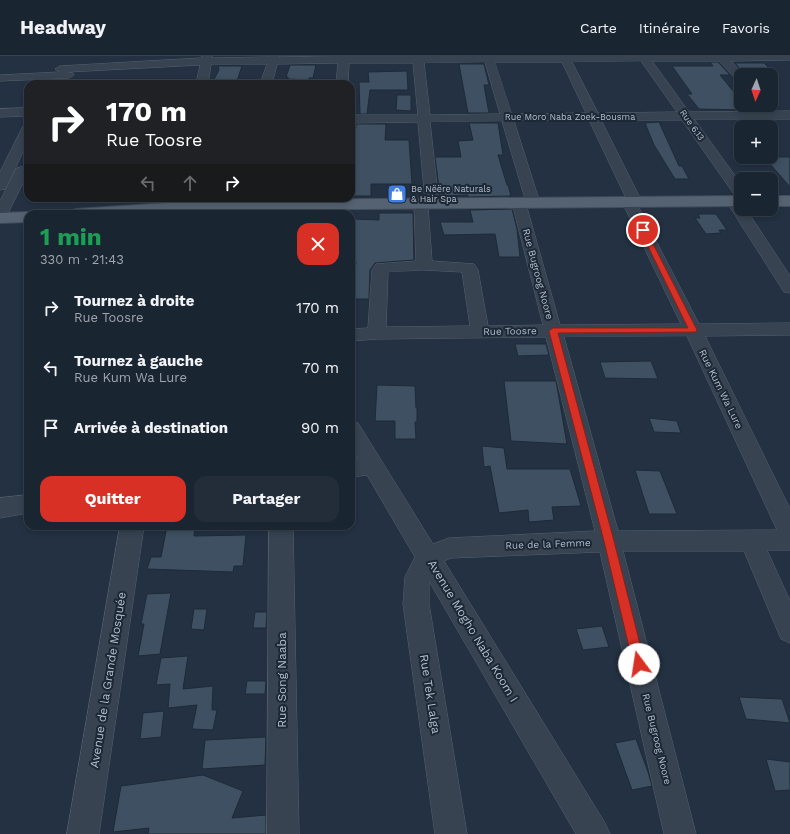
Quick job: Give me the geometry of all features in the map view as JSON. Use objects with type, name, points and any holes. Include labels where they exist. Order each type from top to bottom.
[{"type":"main road","points":[[355,202],[426,204],[632,202],[734,199]]},
{"type":"main road","points":[[778,201],[790,201]]},
{"type":"main road","points":[[129,210],[228,204],[313,209],[330,202]]},
{"type":"main road","points":[[0,217],[24,217]]},
{"type":"street","points":[[62,76],[67,56]]},
{"type":"street","points":[[62,76],[78,56]]},
{"type":"street","name":"Rue Kum Wa Lure","points":[[565,57],[595,117],[632,202],[790,533]]},
{"type":"street","name":"Rue 6.13","points":[[644,57],[686,116],[734,193]]},
{"type":"street","points":[[722,57],[734,70]]},
{"type":"street","points":[[0,78],[62,76],[140,60],[273,58],[790,57]]},
{"type":"street","points":[[267,80],[273,58]]},
{"type":"street","points":[[342,80],[344,58]]},
{"type":"street","points":[[418,58],[424,118],[426,204],[424,265]]},
{"type":"street","name":"Rue Bugroog Noore","points":[[488,58],[506,118],[526,203],[553,331],[609,541],[680,834]]},
{"type":"street","points":[[203,80],[207,59]]},
{"type":"street","points":[[0,113],[24,112]]},
{"type":"street","points":[[772,112],[776,116],[788,121]]},
{"type":"street","name":"Rue Moro Naba Zoek-Bousma","points":[[355,119],[776,116]]},
{"type":"street","points":[[0,186],[24,137]]},
{"type":"street","points":[[0,217],[24,167]]},
{"type":"street","name":"Rue 6.13","points":[[748,216],[790,288]]},
{"type":"street","points":[[376,333],[380,270],[382,267],[424,265],[468,268],[470,270],[480,332]]},
{"type":"street","name":"Rue Toosre","points":[[355,335],[376,333],[790,329]]},
{"type":"street","name":"Avenue Mogho Naba Koom I","points":[[355,443],[362,467],[428,557],[594,834]]},
{"type":"street","points":[[0,508],[24,505]]},
{"type":"street","name":"Avenue de la Grande Mosquée","points":[[83,834],[131,530]]},
{"type":"street","name":"Rue Song Naaba","points":[[281,530],[283,834]]},
{"type":"street","points":[[751,540],[790,630]]},
{"type":"street","name":"Rue de la Femme","points":[[428,557],[449,548],[609,541],[790,540]]},
{"type":"street","name":"Rue Tek Lalga","points":[[428,557],[417,577],[416,604],[451,834]]},
{"type":"building","points":[[710,62],[718,62],[730,75],[720,75],[734,92],[734,110],[699,109],[687,94],[692,94],[672,66],[713,66]]},
{"type":"building","points":[[735,63],[764,63],[769,68],[739,68]]},
{"type":"building","points":[[459,64],[484,64],[489,85],[484,85],[489,113],[468,113]]},
{"type":"building","points":[[290,65],[316,65],[313,78],[309,78],[309,80],[288,79],[288,77],[286,77]]},
{"type":"building","points":[[218,66],[242,66],[237,80],[214,80],[219,70]]},
{"type":"building","points":[[407,71],[408,90],[370,90],[367,114],[360,114],[359,82],[369,82],[368,72]]},
{"type":"building","points":[[397,95],[411,95],[411,111],[396,110]]},
{"type":"building","points":[[659,122],[679,166],[682,166],[689,179],[675,179],[654,145],[645,123]]},
{"type":"building","points":[[469,123],[498,123],[503,155],[498,155],[511,196],[440,196],[435,157],[461,157],[458,141],[473,140]]},
{"type":"building","points":[[356,124],[386,124],[385,140],[409,140],[412,184],[371,184],[371,196],[355,196]]},
{"type":"building","points":[[778,157],[790,157],[790,187],[778,172],[770,164],[778,164]]},
{"type":"building","points":[[512,209],[517,229],[520,257],[499,257],[495,234],[444,235],[440,222],[473,222],[470,210]]},
{"type":"building","points":[[379,213],[413,213],[414,260],[375,263],[370,270],[369,299],[355,299],[355,219],[379,220]]},
{"type":"building","points":[[698,214],[716,214],[727,230],[719,230],[721,233],[706,234],[695,218],[700,218]]},
{"type":"building","points":[[515,344],[546,344],[549,355],[518,356]]},
{"type":"building","points":[[651,361],[658,379],[605,378],[600,362]]},
{"type":"building","points":[[504,381],[556,381],[567,444],[511,441]]},
{"type":"building","points":[[377,385],[415,386],[417,408],[417,422],[415,422],[416,439],[395,439],[395,421],[375,421]]},
{"type":"building","points":[[649,418],[677,421],[681,433],[654,432]]},
{"type":"building","points":[[482,446],[504,448],[507,469],[570,469],[581,506],[552,507],[554,520],[529,522],[528,510],[499,513],[490,466],[484,467]]},
{"type":"building","points":[[635,470],[660,471],[677,514],[649,514]]},
{"type":"building","points":[[166,530],[195,530],[194,536],[246,535],[243,566],[234,566],[233,572],[147,569],[151,557],[161,557]]},
{"type":"building","points":[[171,593],[160,654],[138,656],[144,624],[141,624],[147,594]]},
{"type":"building","points":[[194,609],[207,609],[204,630],[191,629]]},
{"type":"building","points":[[255,612],[267,612],[266,628],[253,628]]},
{"type":"building","points":[[602,626],[609,647],[583,650],[576,629]]},
{"type":"building","points":[[188,656],[183,689],[213,686],[212,710],[217,710],[213,730],[192,729],[197,705],[168,708],[170,684],[156,685],[161,658]]},
{"type":"building","points":[[247,681],[266,681],[265,694],[245,694]]},
{"type":"building","points":[[739,697],[782,699],[790,723],[746,719]]},
{"type":"building","points":[[164,711],[161,737],[140,739],[143,713]]},
{"type":"building","points":[[266,737],[265,765],[202,769],[205,740]]},
{"type":"building","points":[[636,739],[652,786],[632,790],[615,743]]},
{"type":"building","points":[[766,759],[790,762],[790,790],[775,791]]},
{"type":"building","points":[[203,775],[243,791],[232,818],[266,815],[266,834],[148,834],[149,828],[113,832],[121,786]]},
{"type":"place","name":"Be Nëëre Naturals & Hair Spa","points":[[397,194]]},
{"type":"route","points":[[639,664],[609,541],[553,331],[693,330],[643,230]]}]
